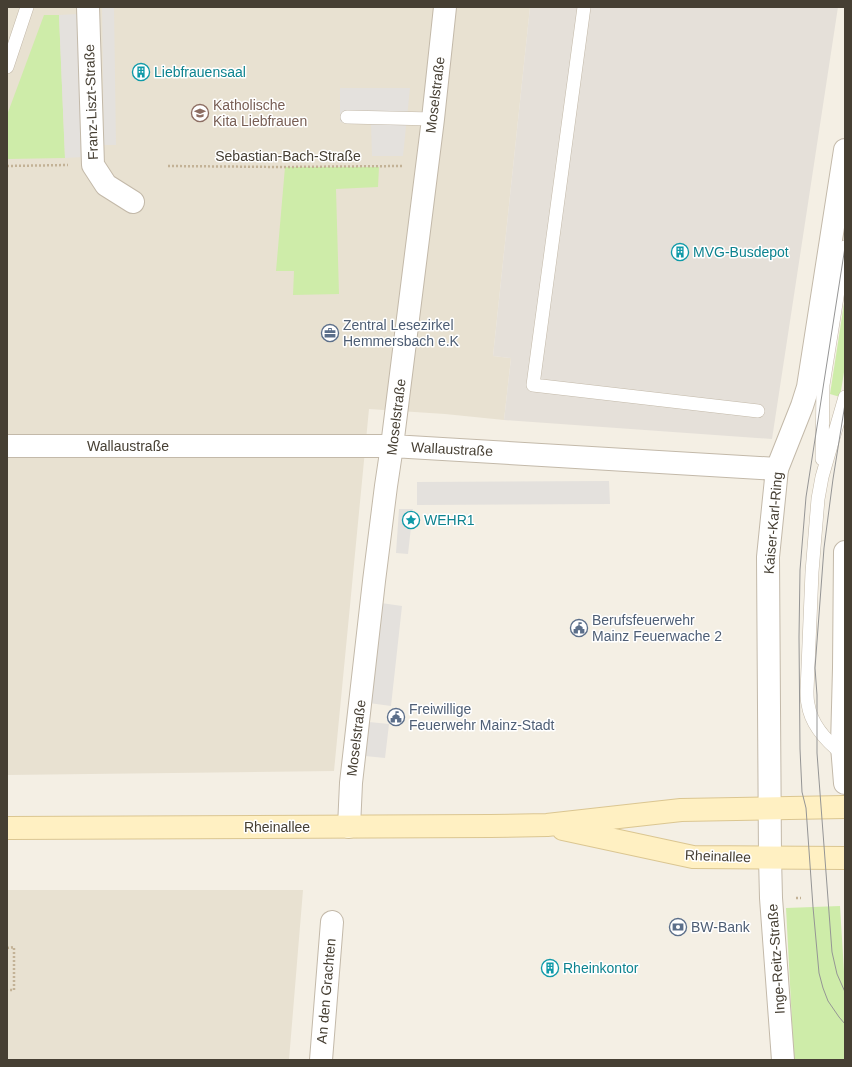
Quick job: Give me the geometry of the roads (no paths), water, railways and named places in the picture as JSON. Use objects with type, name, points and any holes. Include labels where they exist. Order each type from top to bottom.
[{"type":"main road","name":"Rheinallee","points":[[7,828],[547,825],[681,810],[845,807]]},
{"type":"main road","name":"Rheinallee","points":[[547,825],[693,857],[845,858]]},
{"type":"street","name":"Franz-Liszt-Straße","points":[[88,7],[93,165],[106,185],[133,202]]},
{"type":"street","name":"Moselstraße","points":[[348,827],[351,783],[376,565],[392,446],[445,7]]},
{"type":"street","name":"Kaiser-Karl-Ring","points":[[770,857],[768,557],[777,468],[808,387],[845,150]]},
{"type":"street","name":"Wallaustraße","points":[[7,446],[392,446],[777,468]]},
{"type":"street","points":[[845,552],[842,746],[844,755],[845,783]]},
{"type":"street","name":"Inge-Reitz-Straße","points":[[770,857],[771,898],[784,1060]]},
{"type":"street","name":"An den Grachten","points":[[321,1060],[332,922]]},
{"type":"lane","points":[[7,68],[27,7]]},
{"type":"lane","points":[[584,7],[533,385],[758,411]]},
{"type":"lane","points":[[347,117],[432,119]]},
{"type":"lane","points":[[822,477],[823,385],[845,247]]},
{"type":"lane","points":[[844,755],[826,739],[815,723],[808,704],[807,691],[812,572],[818,499],[822,477],[845,397]]},
{"type":"tram line","points":[[845,247],[806,497],[800,570],[799,637],[802,792],[806,808],[819,973],[828,1001],[845,1024]]},
{"type":"tram line","points":[[845,404],[824,548],[815,668],[817,695],[817,753],[832,952],[837,974],[845,992]]},
{"type":"place","name":"Liebfrauensaal","points":[[141,72]]},
{"type":"place","name":"Katholische Kita Liebfrauen","points":[[200,113]]},
{"type":"place","name":"MVG-Busdepot","points":[[680,252]]},
{"type":"place","name":"Zentral Lesezirkel Hemmersbach e.K","points":[[330,333]]},
{"type":"place","name":"WEHR1","points":[[411,520]]},
{"type":"place","name":"Berufsfeuerwehr Mainz Feuerwache 2","points":[[579,628]]},
{"type":"place","name":"Freiwillige Feuerwehr Mainz-Stadt","points":[[396,717]]},
{"type":"place","name":"BW-Bank","points":[[678,927]]},
{"type":"place","name":"Rheinkontor","points":[[550,968]]}]
